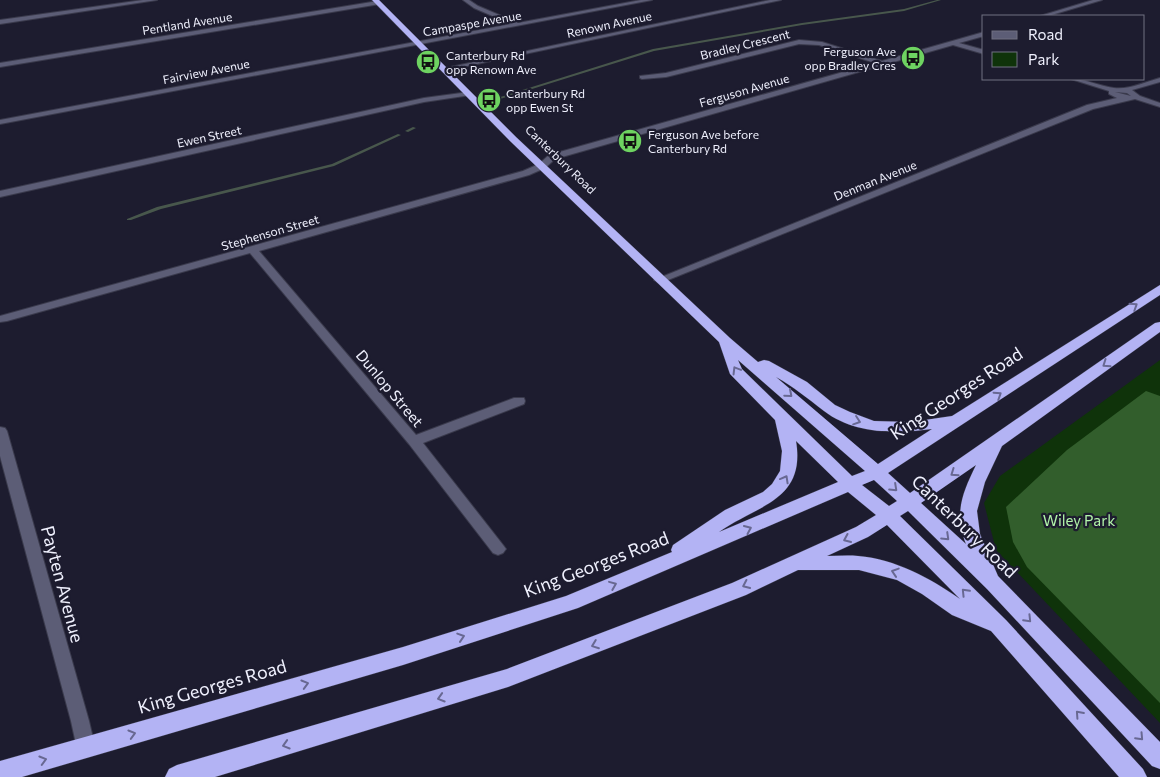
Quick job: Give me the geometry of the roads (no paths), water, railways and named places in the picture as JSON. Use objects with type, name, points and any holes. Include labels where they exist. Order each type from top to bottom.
[{"type":"highway","name":"Canterbury Road","points":[[377,1],[659,280],[725,341],[877,472],[994,584],[1160,758]]},
{"type":"highway","name":"King Georges Road","points":[[0,772],[403,656],[571,602],[654,568],[877,472],[1160,289]]},
{"type":"highway","points":[[177,777],[508,678],[739,589],[862,532],[890,516],[994,445],[1160,326]]},
{"type":"highway","name":"Canterbury Road","points":[[725,341],[735,371],[851,484],[890,516],[999,626],[1135,777]]},
{"type":"highway","points":[[725,341],[802,385],[830,408],[873,426],[911,427],[957,421]]},
{"type":"highway","points":[[654,568],[732,515],[770,496],[785,482],[790,470],[791,449],[782,417]]},
{"type":"highway","points":[[994,445],[970,500],[967,518],[974,544],[994,584]]},
{"type":"highway","points":[[790,565],[826,562],[871,565],[909,578],[929,588],[959,609],[999,626]]},
{"type":"street","points":[[0,22],[154,0]]},
{"type":"street","points":[[466,0],[519,25]]},
{"type":"street","name":"Campaspe Avenue","points":[[417,42],[649,0]]},
{"type":"street","name":"Renown Avenue","points":[[444,69],[778,0]]},
{"type":"street","points":[[1046,15],[1099,0]]},
{"type":"street","name":"Pentland Avenue","points":[[0,65],[377,1]]},
{"type":"street","name":"Ferguson Avenue","points":[[542,166],[552,157],[982,35]]},
{"type":"street","name":"Fairview Avenue","points":[[0,122],[417,42]]},
{"type":"street","name":"Bradley Crescent","points":[[642,77],[666,75],[756,51],[807,42],[820,43],[881,63]]},
{"type":"street","points":[[952,43],[982,51]]},
{"type":"street","points":[[1077,80],[1091,86],[1135,95],[1160,104]]},
{"type":"street","name":"Denman Avenue","points":[[659,280],[1160,80]]},
{"type":"street","name":"Denman Avenue","points":[[1135,95],[1142,90],[1142,87]]},
{"type":"street","name":"Ewen Street","points":[[0,194],[467,92]]},
{"type":"street","name":"Denman Avenue","points":[[1100,103],[1103,98],[1113,92]]},
{"type":"street","name":"Stephenson Street","points":[[1,320],[526,173],[542,166]]},
{"type":"street","name":"Dunlop Street","points":[[253,250],[414,441],[498,549]]},
{"type":"street","points":[[414,441],[519,401]]},
{"type":"street","name":"Payten Avenue","points":[[0,431],[80,721],[85,747]]},
{"type":"waterway","points":[[499,98],[653,50],[802,24],[904,10],[940,0]]},
{"type":"waterway","points":[[407,131],[414,128]]},
{"type":"waterway","points":[[129,219],[159,208],[333,165],[399,135]]},
{"type":"place","name":"Ferguson Ave opp Bradley Cres","points":[[913,58]]},
{"type":"place","name":"Canterbury Rd opp Renown Ave","points":[[428,62]]},
{"type":"place","name":"Canterbury Rd opp Ewen St","points":[[489,100]]},
{"type":"place","name":"Ferguson Ave before Canterbury Rd","points":[[630,141]]},
{"type":"park label","name":"Wiley Park","points":[[1079,520]]}]
